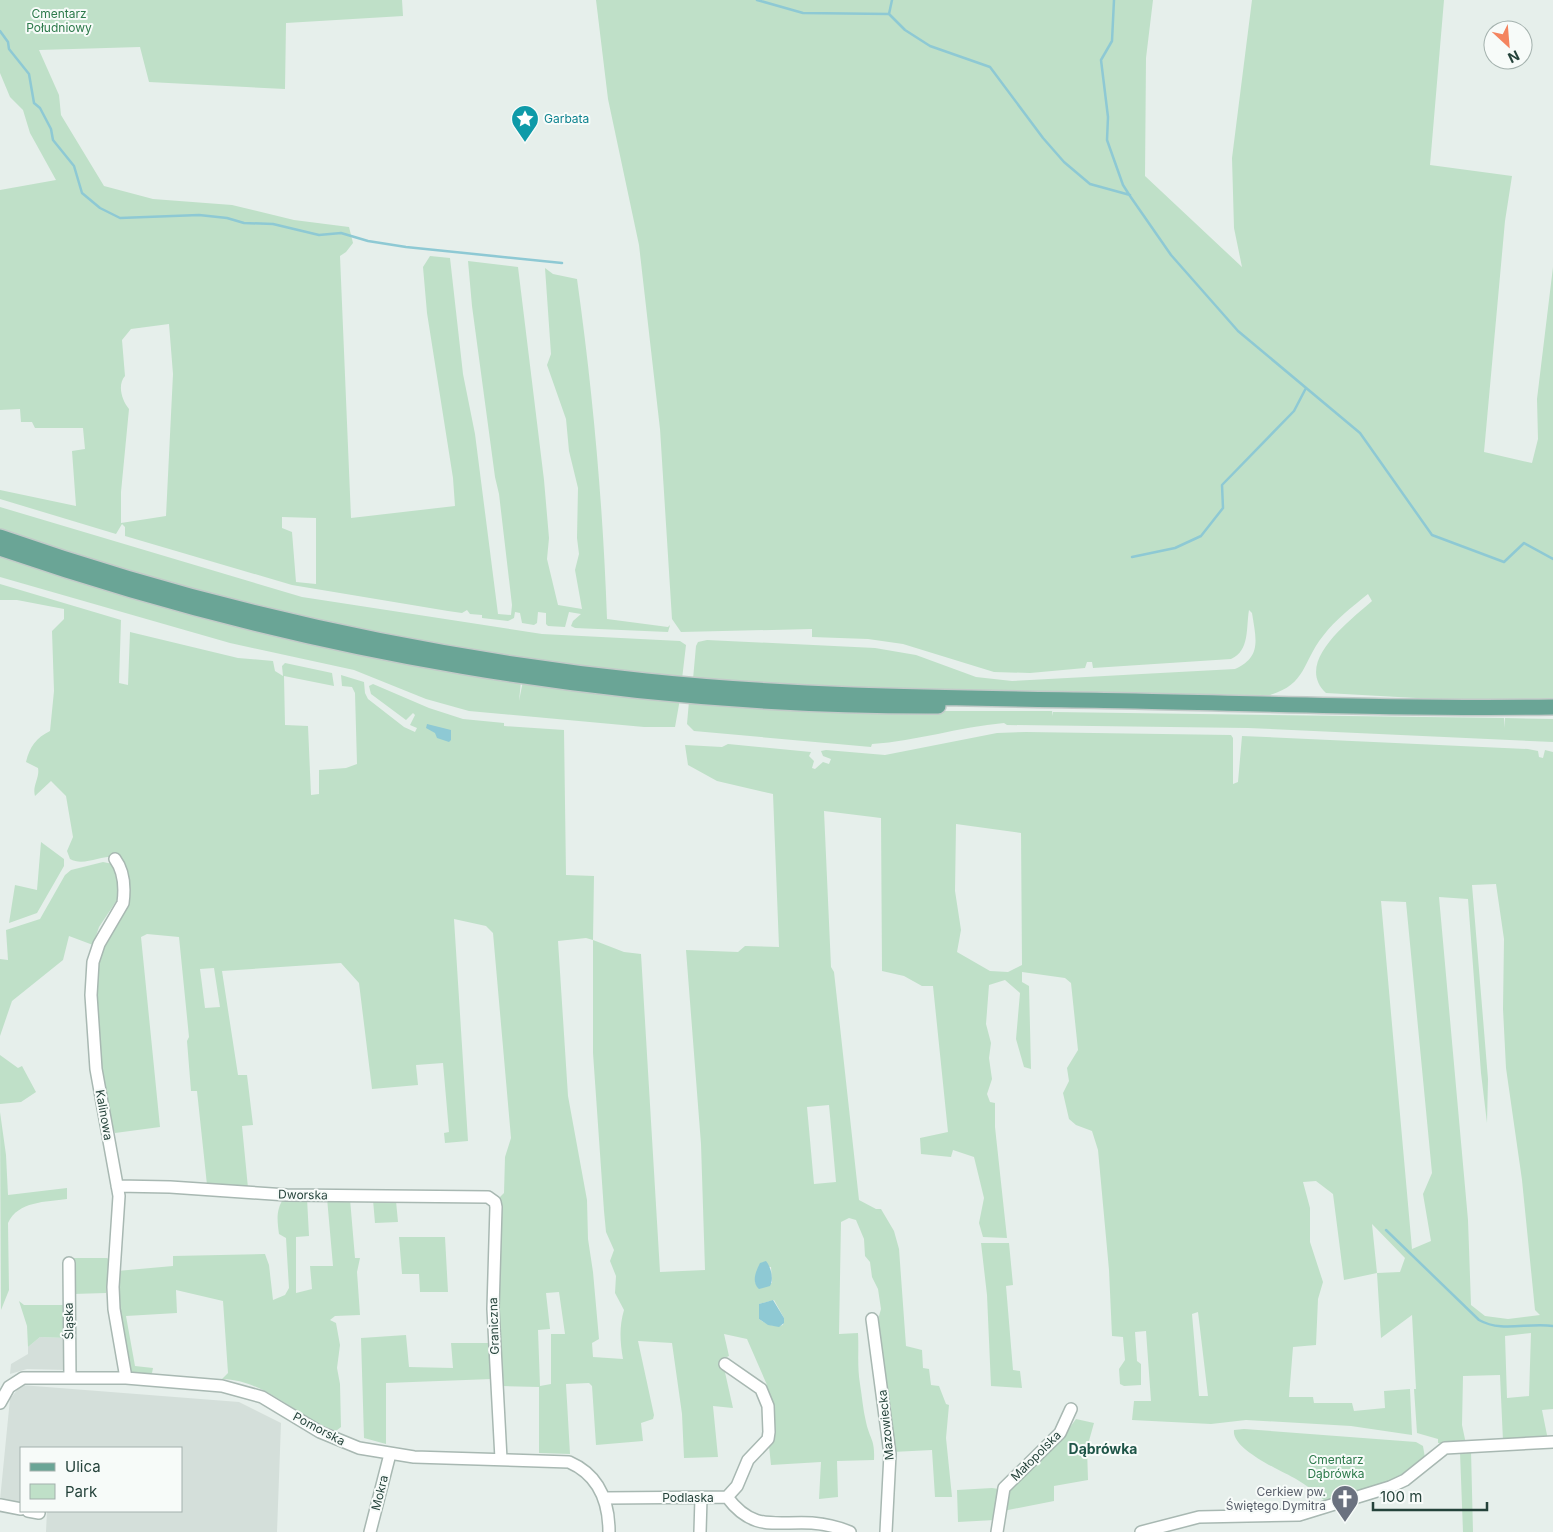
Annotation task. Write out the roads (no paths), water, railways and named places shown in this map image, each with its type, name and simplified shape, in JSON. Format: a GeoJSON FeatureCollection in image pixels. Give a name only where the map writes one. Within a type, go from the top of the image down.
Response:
{"type":"FeatureCollection","features":[{"type":"Feature","properties":{"kind":"main road"},"geometry":{"type":"LineString","coordinates":[[0,537],[173,591],[322,628],[487,660],[647,681],[787,692],[974,698],[1553,707]]}},
{"type":"Feature","properties":{"kind":"main road"},"geometry":{"type":"LineString","coordinates":[[0,548],[177,604],[326,640],[476,669],[641,691],[764,701],[877,706],[1553,714]]}},
{"type":"Feature","properties":{"kind":"street","name":"Kalinowa"},"geometry":{"type":"LineString","coordinates":[[115,859],[121,871],[123,902],[99,944],[93,962],[90,995],[96,1069],[119,1196],[114,1302],[126,1378]]}},
{"type":"Feature","properties":{"kind":"street","name":"Dworska"},"geometry":{"type":"LineString","coordinates":[[117,1186],[170,1187],[287,1195],[488,1196]]}},
{"type":"Feature","properties":{"kind":"street","name":"Graniczna"},"geometry":{"type":"LineString","coordinates":[[488,1196],[495,1202],[496,1206],[493,1316],[501,1459]]}},
{"type":"Feature","properties":{"kind":"street","name":"Śląska"},"geometry":{"type":"LineString","coordinates":[[69,1263],[70,1378]]}},
{"type":"Feature","properties":{"kind":"street","name":"Mazowiecka"},"geometry":{"type":"LineString","coordinates":[[872,1319],[890,1454],[886,1532]]}},
{"type":"Feature","properties":{"kind":"street"},"geometry":{"type":"LineString","coordinates":[[725,1364],[761,1389],[768,1406],[769,1432],[768,1439],[748,1460],[737,1486],[727,1498]]}},
{"type":"Feature","properties":{"kind":"street","name":"Pomorska"},"geometry":{"type":"LineString","coordinates":[[0,1403],[8,1387],[23,1378],[126,1378],[204,1383],[239,1390],[262,1397],[338,1441],[390,1454],[414,1457],[569,1462],[592,1478],[605,1498],[609,1512],[609,1532]]}},
{"type":"Feature","properties":{"kind":"street","name":"Małopolska"},"geometry":{"type":"LineString","coordinates":[[997,1532],[1004,1488],[1060,1433],[1071,1409]]}},
{"type":"Feature","properties":{"kind":"street"},"geometry":{"type":"LineString","coordinates":[[1141,1532],[1198,1517],[1299,1515],[1390,1487],[1405,1480],[1445,1448],[1553,1442]]}},
{"type":"Feature","properties":{"kind":"street","name":"Mokra"},"geometry":{"type":"LineString","coordinates":[[370,1532],[390,1454]]}},
{"type":"Feature","properties":{"kind":"street","name":"Podlaska"},"geometry":{"type":"LineString","coordinates":[[605,1498],[727,1498],[741,1514],[762,1524],[811,1523],[850,1532]]}},
{"type":"Feature","properties":{"kind":"street"},"geometry":{"type":"LineString","coordinates":[[700,1532],[701,1498]]}},
{"type":"Feature","properties":{"kind":"street"},"geometry":{"type":"LineString","coordinates":[[0,1505],[20,1509]]}},
{"type":"Feature","properties":{"kind":"water"},"geometry":{"type":"Polygon","coordinates":[[[427,724],[451,730],[451,740],[449,742],[437,738],[435,733],[426,728],[427,724]]]}},
{"type":"Feature","properties":{"kind":"water"},"geometry":{"type":"Polygon","coordinates":[[[766,1261],[772,1280],[770,1286],[759,1289],[755,1283],[756,1273],[760,1263],[766,1261]]]}},
{"type":"Feature","properties":{"kind":"water"},"geometry":{"type":"Polygon","coordinates":[[[773,1300],[784,1318],[784,1323],[779,1327],[768,1325],[759,1319],[759,1304],[773,1300]]]}},
{"type":"Feature","properties":{"kind":"waterway"},"geometry":{"type":"LineString","coordinates":[[757,0],[803,13],[889,14]]}},
{"type":"Feature","properties":{"kind":"waterway"},"geometry":{"type":"LineString","coordinates":[[892,0],[889,14],[905,30],[930,46],[990,67],[1043,138],[1064,162],[1090,184],[1130,195]]}},
{"type":"Feature","properties":{"kind":"waterway"},"geometry":{"type":"LineString","coordinates":[[1114,0],[1112,41],[1101,60],[1108,117],[1107,140],[1123,185],[1171,255],[1238,331],[1360,433],[1432,535],[1504,562],[1524,543],[1553,559]]}},
{"type":"Feature","properties":{"kind":"waterway"},"geometry":{"type":"LineString","coordinates":[[0,31],[8,42],[9,49],[29,74],[34,103],[40,108],[51,129],[53,140],[74,166],[82,193],[100,208],[120,218],[199,215],[227,218],[244,223],[273,224],[319,235],[341,233],[368,241],[406,247],[562,263]]}},
{"type":"Feature","properties":{"kind":"waterway"},"geometry":{"type":"LineString","coordinates":[[1132,557],[1175,548],[1201,536],[1223,508],[1222,485],[1294,411],[1306,388]]}},
{"type":"Feature","properties":{"kind":"waterway"},"geometry":{"type":"LineString","coordinates":[[1386,1230],[1479,1320],[1488,1324],[1506,1327],[1553,1326]]}},
{"type":"Feature","properties":{"kind":"place","name":"Garbata"},"geometry":{"type":"Point","coordinates":[525,143]}},
{"type":"Feature","properties":{"kind":"place","name":"Cerkiew pw. Świętego Dymitra"},"geometry":{"type":"Point","coordinates":[1345,1523]}},
{"type":"Feature","properties":{"kind":"district","name":"Dąbrówka"},"geometry":{"type":"Point","coordinates":[1103,1449]}},
{"type":"Feature","properties":{"kind":"park label","name":"Cmentarz Południowy"},"geometry":{"type":"Point","coordinates":[59,21]}},
{"type":"Feature","properties":{"kind":"park label","name":"Cmentarz Dąbrówka"},"geometry":{"type":"Point","coordinates":[1336,1467]}}]}
